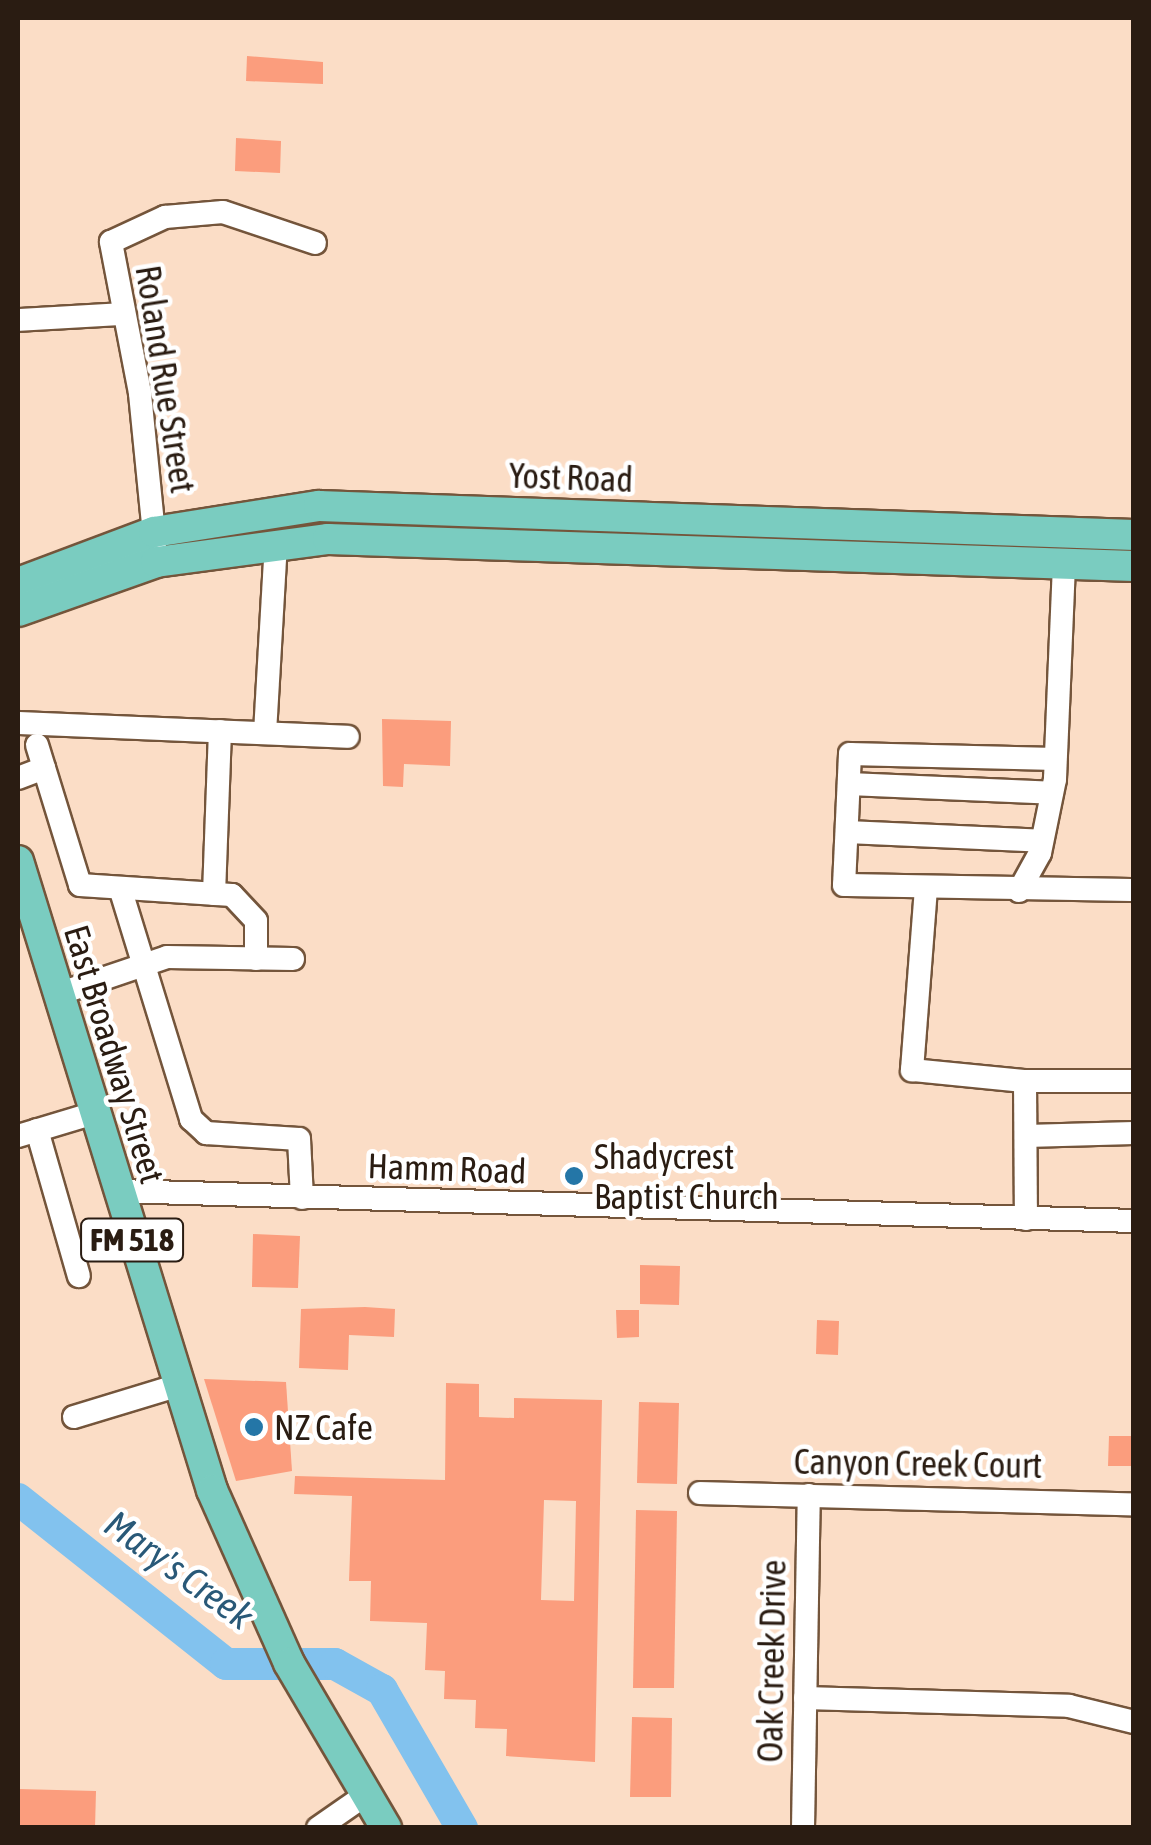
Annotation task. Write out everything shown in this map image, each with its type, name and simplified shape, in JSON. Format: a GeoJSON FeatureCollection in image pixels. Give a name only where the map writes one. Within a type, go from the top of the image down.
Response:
{"type":"FeatureCollection","features":[{"type":"Feature","properties":{"kind":"main road","name":"Yost Road"},"geometry":{"type":"LineString","coordinates":[[18,583],[276,510],[319,506],[1134,535]]}},
{"type":"Feature","properties":{"kind":"main road"},"geometry":{"type":"LineString","coordinates":[[276,510],[276,543]]}},
{"type":"Feature","properties":{"kind":"main road"},"geometry":{"type":"LineString","coordinates":[[550,545],[551,514]]}},
{"type":"Feature","properties":{"kind":"main road"},"geometry":{"type":"LineString","coordinates":[[884,557],[886,526]]}},
{"type":"Feature","properties":{"kind":"main road","name":"Yost Road"},"geometry":{"type":"LineString","coordinates":[[18,610],[155,547],[276,543],[550,545],[1134,566]]}},
{"type":"Feature","properties":{"kind":"main road","name":"East Broadway Street"},"geometry":{"type":"LineString","coordinates":[[18,861],[176,1386],[264,1614],[316,1715],[364,1796]]}},
{"type":"Feature","properties":{"kind":"main road","name":"FM 518"},"geometry":{"type":"LineString","coordinates":[[364,1796],[386,1828]]}},
{"type":"Feature","properties":{"kind":"street","name":"Roland Rue Street"},"geometry":{"type":"LineString","coordinates":[[155,547],[140,393],[110,242],[164,217],[238,215],[315,242]]}},
{"type":"Feature","properties":{"kind":"street"},"geometry":{"type":"LineString","coordinates":[[18,320],[122,314]]}},
{"type":"Feature","properties":{"kind":"street"},"geometry":{"type":"LineString","coordinates":[[265,733],[276,543]]}},
{"type":"Feature","properties":{"kind":"street"},"geometry":{"type":"LineString","coordinates":[[1019,892],[1041,847],[1052,793],[1064,564]]}},
{"type":"Feature","properties":{"kind":"street"},"geometry":{"type":"LineString","coordinates":[[18,723],[348,737]]}},
{"type":"Feature","properties":{"kind":"street"},"geometry":{"type":"LineString","coordinates":[[214,894],[220,732]]}},
{"type":"Feature","properties":{"kind":"street"},"geometry":{"type":"LineString","coordinates":[[1056,759],[850,754],[844,885],[1019,892],[1134,890]]}},
{"type":"Feature","properties":{"kind":"street"},"geometry":{"type":"LineString","coordinates":[[18,778],[41,756],[80,886],[232,895],[256,921],[256,959]]}},
{"type":"Feature","properties":{"kind":"street"},"geometry":{"type":"LineString","coordinates":[[849,784],[1052,793]]}},
{"type":"Feature","properties":{"kind":"street"},"geometry":{"type":"LineString","coordinates":[[847,832],[1041,847]]}},
{"type":"Feature","properties":{"kind":"street"},"geometry":{"type":"LineString","coordinates":[[926,888],[912,1070],[1025,1081],[1134,1081]]}},
{"type":"Feature","properties":{"kind":"street"},"geometry":{"type":"LineString","coordinates":[[121,891],[191,1119],[206,1133],[299,1139],[302,1198]]}},
{"type":"Feature","properties":{"kind":"street"},"geometry":{"type":"LineString","coordinates":[[58,994],[168,957],[292,960]]}},
{"type":"Feature","properties":{"kind":"street"},"geometry":{"type":"LineString","coordinates":[[1025,1081],[1026,1219]]}},
{"type":"Feature","properties":{"kind":"street"},"geometry":{"type":"LineString","coordinates":[[79,1276],[27,1133],[94,1114]]}},
{"type":"Feature","properties":{"kind":"street"},"geometry":{"type":"LineString","coordinates":[[1026,1136],[1134,1133]]}},
{"type":"Feature","properties":{"kind":"street","name":"Hamm Road"},"geometry":{"type":"LineString","coordinates":[[118,1190],[1134,1221]]}},
{"type":"Feature","properties":{"kind":"street"},"geometry":{"type":"LineString","coordinates":[[74,1417],[176,1386]]}},
{"type":"Feature","properties":{"kind":"street","name":"Canyon Creek Court"},"geometry":{"type":"LineString","coordinates":[[700,1492],[1134,1504]]}},
{"type":"Feature","properties":{"kind":"street","name":"Oak Creek Drive"},"geometry":{"type":"LineString","coordinates":[[802,1828],[808,1496]]}},
{"type":"Feature","properties":{"kind":"street"},"geometry":{"type":"LineString","coordinates":[[806,1698],[1068,1706],[1134,1722]]}},
{"type":"Feature","properties":{"kind":"street"},"geometry":{"type":"LineString","coordinates":[[318,1828],[364,1796]]}},
{"type":"Feature","properties":{"kind":"building"},"geometry":{"type":"Polygon","coordinates":[[[247,56],[323,62],[323,84],[246,81],[247,56]]]}},
{"type":"Feature","properties":{"kind":"building"},"geometry":{"type":"Polygon","coordinates":[[[236,138],[281,141],[280,173],[235,171],[236,138]]]}},
{"type":"Feature","properties":{"kind":"building"},"geometry":{"type":"Polygon","coordinates":[[[382,719],[451,721],[450,766],[404,764],[403,787],[383,786],[382,719]]]}},
{"type":"Feature","properties":{"kind":"building"},"geometry":{"type":"Polygon","coordinates":[[[253,1234],[300,1236],[298,1288],[252,1287],[253,1234]]]}},
{"type":"Feature","properties":{"kind":"building"},"geometry":{"type":"Polygon","coordinates":[[[640,1265],[680,1266],[679,1305],[640,1304],[640,1265]]]}},
{"type":"Feature","properties":{"kind":"building"},"geometry":{"type":"Polygon","coordinates":[[[301,1309],[395,1309],[394,1337],[349,1335],[348,1370],[299,1368],[301,1309]]]}},
{"type":"Feature","properties":{"kind":"building"},"geometry":{"type":"Polygon","coordinates":[[[616,1310],[639,1310],[639,1337],[617,1338],[616,1310]]]}},
{"type":"Feature","properties":{"kind":"building"},"geometry":{"type":"Polygon","coordinates":[[[817,1320],[839,1321],[838,1355],[816,1354],[817,1320]]]}},
{"type":"Feature","properties":{"kind":"building","name":"NZ Cafe"},"geometry":{"type":"Polygon","coordinates":[[[204,1379],[286,1382],[292,1471],[236,1481],[204,1379]]]}},
{"type":"Feature","properties":{"kind":"building"},"geometry":{"type":"Polygon","coordinates":[[[446,1383],[479,1384],[479,1417],[514,1418],[514,1398],[602,1400],[595,1762],[506,1756],[507,1729],[475,1728],[476,1700],[444,1699],[445,1671],[425,1670],[427,1623],[370,1621],[371,1581],[349,1581],[352,1496],[294,1494],[295,1476],[445,1480],[446,1383]],[[544,1500],[541,1600],[574,1601],[576,1501],[544,1500]]]}},
{"type":"Feature","properties":{"kind":"building"},"geometry":{"type":"Polygon","coordinates":[[[639,1402],[679,1403],[677,1484],[637,1483],[639,1402]]]}},
{"type":"Feature","properties":{"kind":"building"},"geometry":{"type":"Polygon","coordinates":[[[1109,1436],[1134,1436],[1134,1466],[1108,1466],[1109,1436]]]}},
{"type":"Feature","properties":{"kind":"building"},"geometry":{"type":"Polygon","coordinates":[[[636,1510],[677,1511],[674,1688],[633,1688],[636,1510]]]}},
{"type":"Feature","properties":{"kind":"building"},"geometry":{"type":"Polygon","coordinates":[[[632,1717],[672,1718],[671,1797],[630,1797],[632,1717]]]}},
{"type":"Feature","properties":{"kind":"building"},"geometry":{"type":"Polygon","coordinates":[[[18,1789],[96,1791],[95,1828],[18,1828],[18,1789]]]}},
{"type":"Feature","properties":{"kind":"waterway","name":"Mary's Creek"},"geometry":{"type":"LineString","coordinates":[[18,1499],[226,1664],[335,1664],[382,1690],[462,1828]]}},
{"type":"Feature","properties":{"kind":"place","name":"Shadycrest Baptist Church"},"geometry":{"type":"Point","coordinates":[574,1176]}},
{"type":"Feature","properties":{"kind":"place","name":"NZ Cafe"},"geometry":{"type":"Point","coordinates":[254,1427]}}]}
